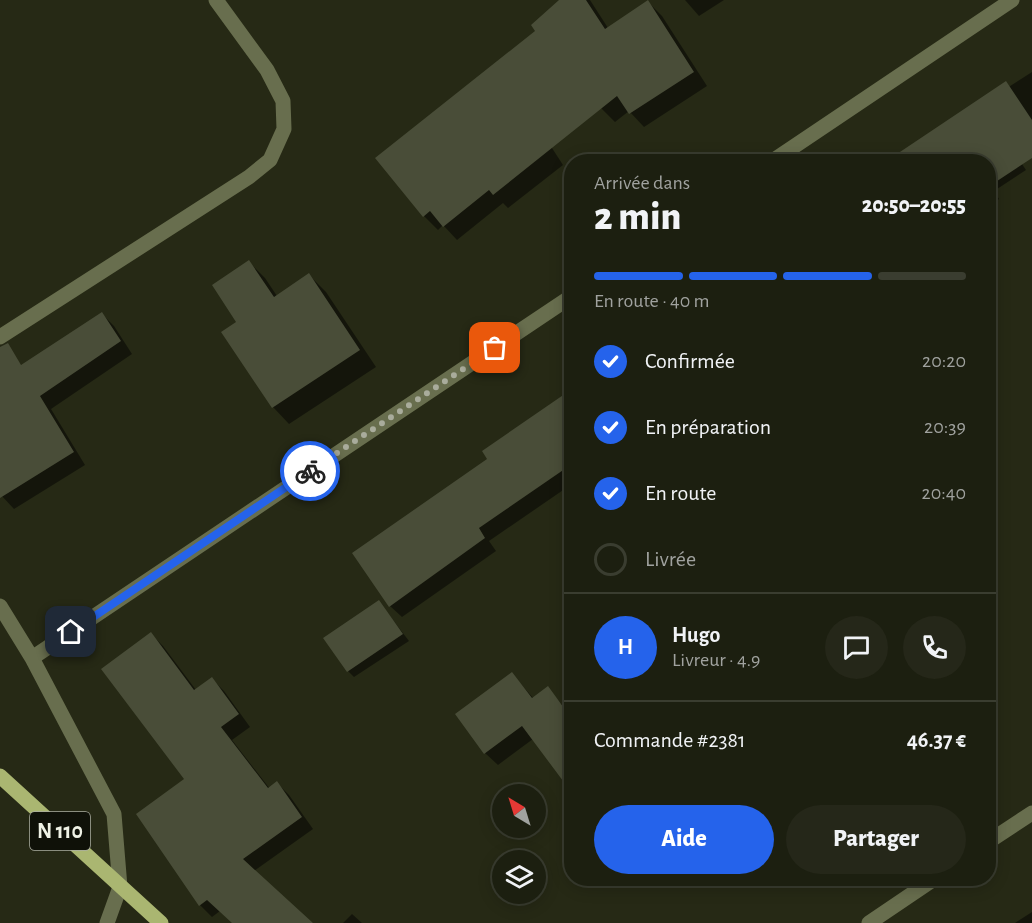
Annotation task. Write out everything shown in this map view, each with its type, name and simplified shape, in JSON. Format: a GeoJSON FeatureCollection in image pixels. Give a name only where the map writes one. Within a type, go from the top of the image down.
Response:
{"type":"FeatureCollection","features":[{"type":"Feature","properties":{"kind":"main road","name":"N 110"},"geometry":{"type":"LineString","coordinates":[[0,776],[161,923]]}},
{"type":"Feature","properties":{"kind":"street"},"geometry":{"type":"LineString","coordinates":[[0,337],[249,177],[270,159],[284,129],[283,101],[267,70],[216,0]]}},
{"type":"Feature","properties":{"kind":"street"},"geometry":{"type":"LineString","coordinates":[[783,154],[1012,0]]}},
{"type":"Feature","properties":{"kind":"street"},"geometry":{"type":"LineString","coordinates":[[32,658],[564,301]]}},
{"type":"Feature","properties":{"kind":"street"},"geometry":{"type":"LineString","coordinates":[[0,606],[32,658],[114,814],[120,887],[107,923]]}},
{"type":"Feature","properties":{"kind":"street"},"geometry":{"type":"LineString","coordinates":[[996,837],[1032,813]]}},
{"type":"Feature","properties":{"kind":"street"},"geometry":{"type":"LineString","coordinates":[[868,923],[924,886]]}},
{"type":"Feature","properties":{"kind":"building"},"geometry":{"type":"Polygon","coordinates":[[[559,0],[586,0],[605,29],[648,0],[694,72],[629,114],[617,96],[493,195],[489,190],[443,227],[430,211],[423,217],[375,158],[535,31],[531,25],[559,0]]]}},
{"type":"Feature","properties":{"kind":"building"},"geometry":{"type":"Polygon","coordinates":[[[1006,81],[1032,120],[1032,158],[996,182],[996,154],[897,154],[1006,81]]]}},
{"type":"Feature","properties":{"kind":"building"},"geometry":{"type":"Polygon","coordinates":[[[249,260],[274,297],[309,273],[360,350],[272,408],[221,332],[236,322],[212,285],[249,260]]]}},
{"type":"Feature","properties":{"kind":"building"},"geometry":{"type":"Polygon","coordinates":[[[102,312],[121,341],[40,396],[74,452],[0,498],[0,347],[8,343],[21,365],[102,312]]]}},
{"type":"Feature","properties":{"kind":"building"},"geometry":{"type":"Polygon","coordinates":[[[564,395],[564,470],[479,528],[485,538],[389,607],[352,553],[487,459],[482,451],[564,395]]]}},
{"type":"Feature","properties":{"kind":"building"},"geometry":{"type":"Polygon","coordinates":[[[379,600],[403,634],[347,672],[323,638],[379,600]]]}},
{"type":"Feature","properties":{"kind":"building"},"geometry":{"type":"Polygon","coordinates":[[[151,632],[194,690],[212,677],[239,714],[221,727],[268,788],[277,781],[302,817],[243,859],[313,923],[232,923],[207,900],[199,906],[136,814],[184,779],[101,669],[151,632]]]}},
{"type":"Feature","properties":{"kind":"building"},"geometry":{"type":"Polygon","coordinates":[[[512,672],[532,698],[548,686],[564,708],[564,782],[522,726],[484,754],[455,714],[512,672]]]}},
{"type":"Feature","properties":{"kind":"way so far"},"geometry":{"type":"LineString","coordinates":[[310,471],[495,348]]}},
{"type":"Feature","properties":{"kind":"route"},"geometry":{"type":"LineString","coordinates":[[71,632],[310,471]]}}]}
